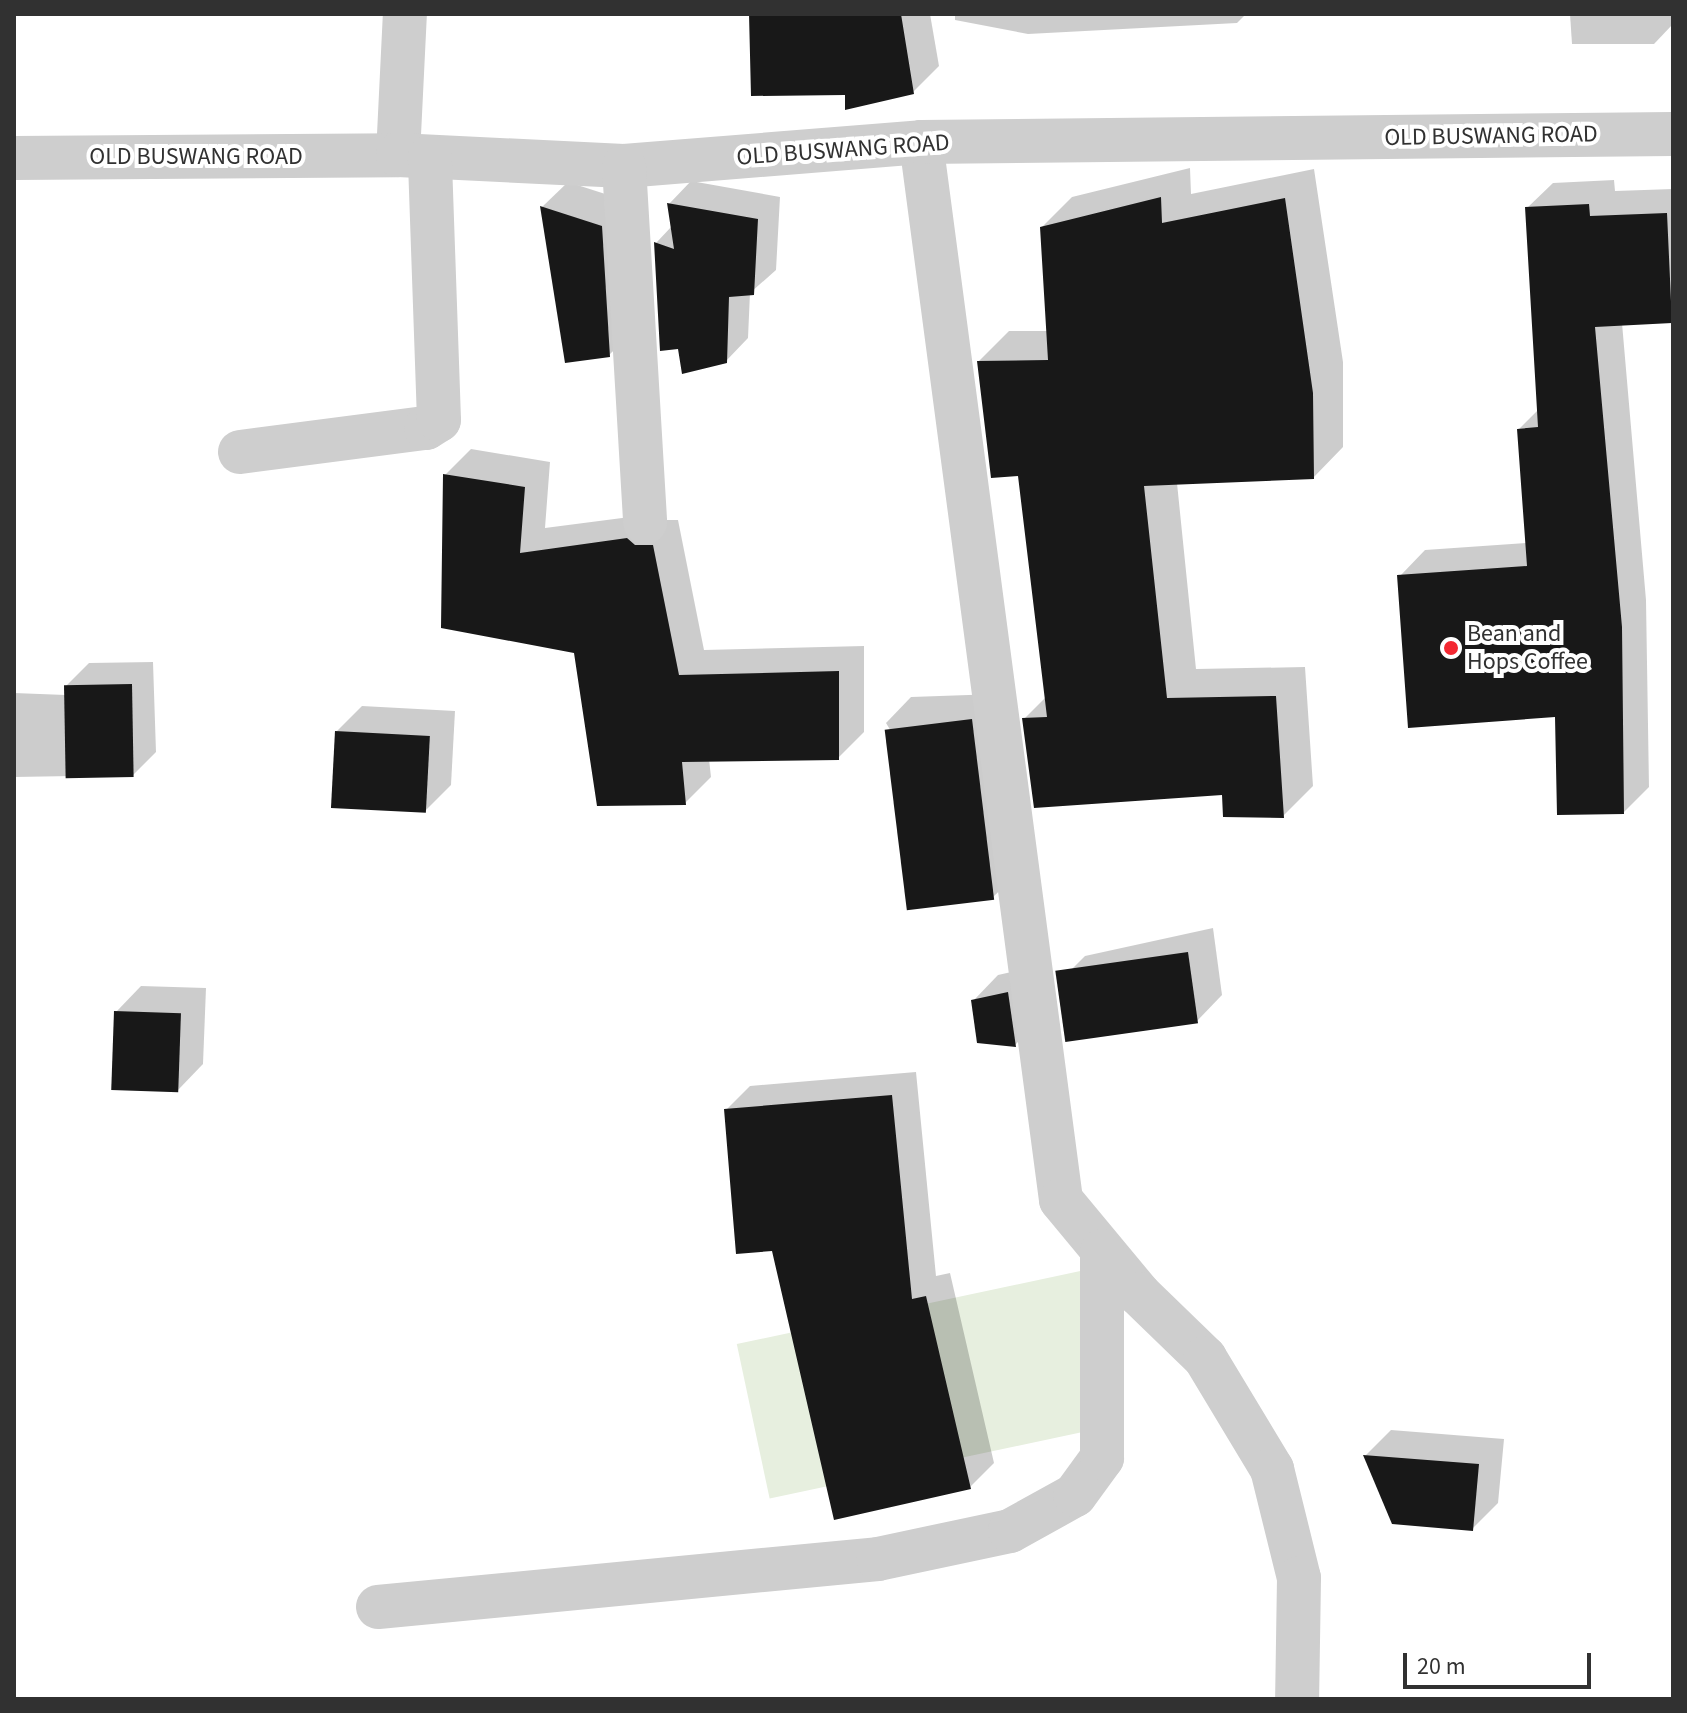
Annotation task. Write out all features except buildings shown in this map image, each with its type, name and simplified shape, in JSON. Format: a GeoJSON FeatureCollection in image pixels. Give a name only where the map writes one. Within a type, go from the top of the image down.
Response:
{"type":"FeatureCollection","features":[{"type":"Feature","properties":{"kind":"street"},"geometry":{"type":"LineString","coordinates":[[240,452],[426,428],[439,420],[414,156],[405,14]]}},
{"type":"Feature","properties":{"kind":"street","name":"OLD BUSWANG ROAD"},"geometry":{"type":"LineString","coordinates":[[14,158],[414,156],[624,166],[921,142],[1673,134]]}},
{"type":"Feature","properties":{"kind":"street"},"geometry":{"type":"LineString","coordinates":[[921,142],[1061,1200],[1102,1251],[1205,1358],[1272,1469],[1299,1578],[1297,1699]]}},
{"type":"Feature","properties":{"kind":"street"},"geometry":{"type":"LineString","coordinates":[[624,166],[645,522]]}},
{"type":"Feature","properties":{"kind":"street"},"geometry":{"type":"LineString","coordinates":[[378,1607],[878,1559],[1010,1531],[1075,1495],[1102,1458],[1102,1251]]}},
{"type":"Feature","properties":{"kind":"green space"},"geometry":{"type":"Polygon","coordinates":[[[1085,1270],[1118,1425],[770,1499],[737,1344],[1085,1270]]]}},
{"type":"Feature","properties":{"kind":"place","name":"Bean and Hops Coffee"},"geometry":{"type":"Point","coordinates":[1451,648]}}]}
